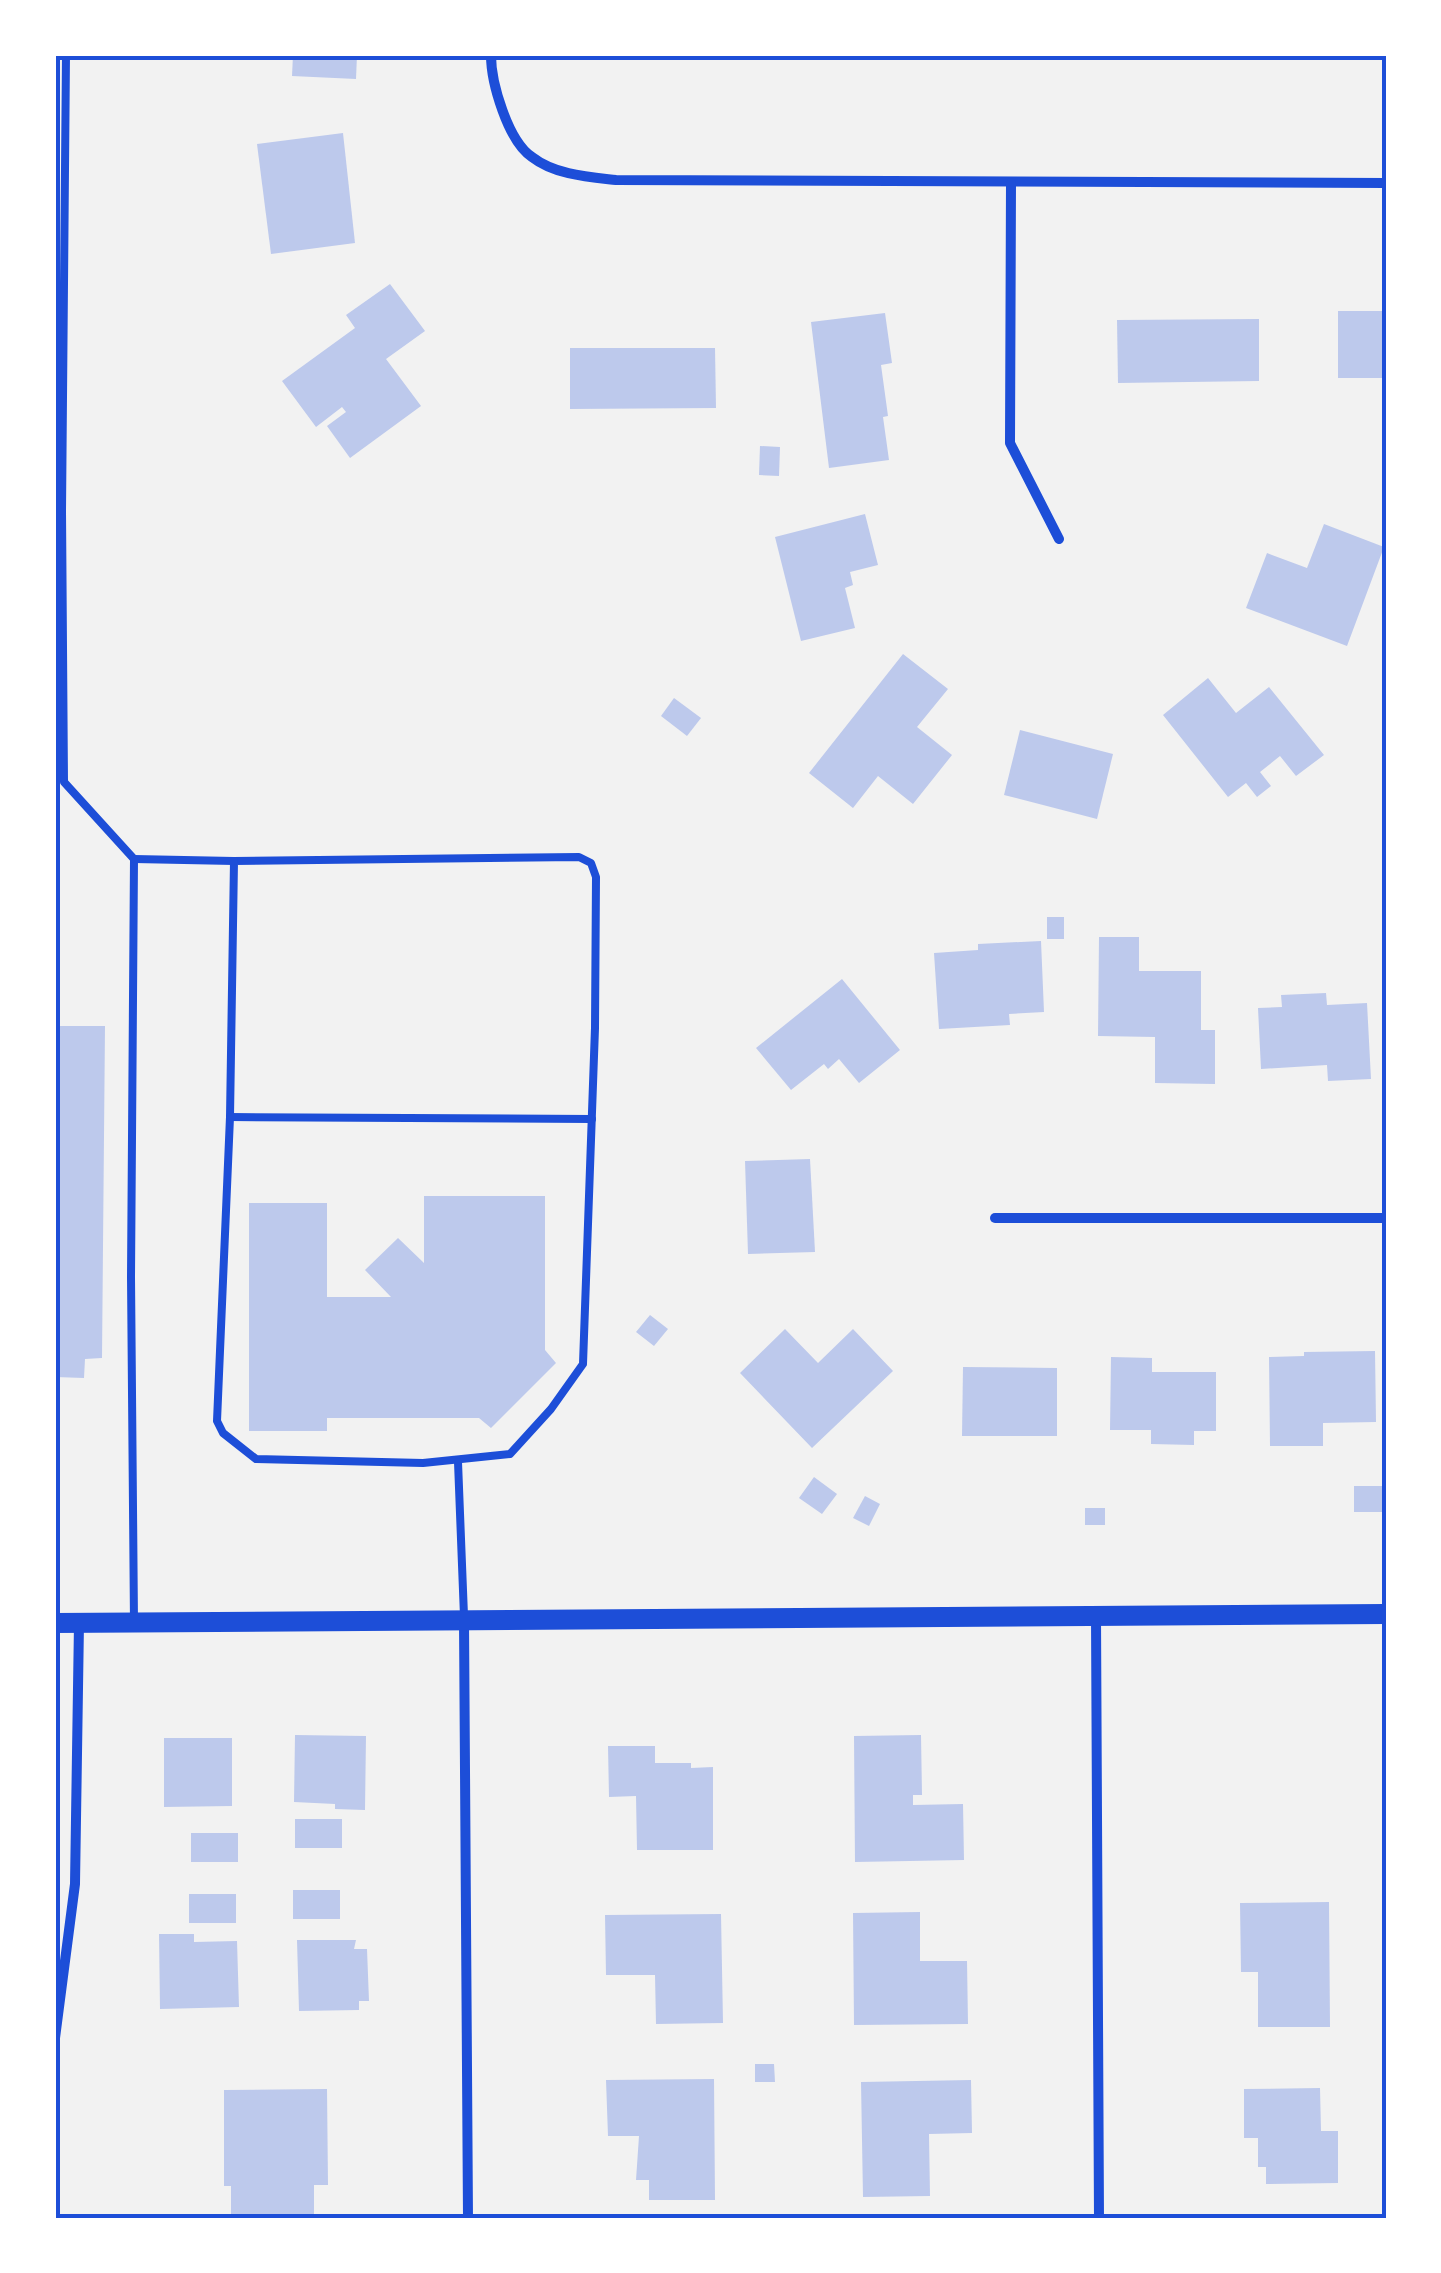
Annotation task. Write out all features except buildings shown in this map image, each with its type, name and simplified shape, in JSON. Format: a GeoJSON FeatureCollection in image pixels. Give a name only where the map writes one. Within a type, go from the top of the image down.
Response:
{"type":"FeatureCollection","features":[{"type":"Feature","properties":{"kind":"main road"},"geometry":{"type":"LineString","coordinates":[[55,1623],[1386,1614]]}},
{"type":"Feature","properties":{"kind":"street"},"geometry":{"type":"LineString","coordinates":[[491,55],[491,72],[504,117],[530,156],[571,174],[616,180],[1386,183]]}},
{"type":"Feature","properties":{"kind":"street"},"geometry":{"type":"LineString","coordinates":[[1011,182],[1010,443],[1059,539]]}},
{"type":"Feature","properties":{"kind":"street"},"geometry":{"type":"LineString","coordinates":[[995,1218],[1386,1218]]}},
{"type":"Feature","properties":{"kind":"street"},"geometry":{"type":"LineString","coordinates":[[1096,1616],[1099,2218]]}},
{"type":"Feature","properties":{"kind":"street"},"geometry":{"type":"LineString","coordinates":[[464,1621],[468,2218]]}},
{"type":"Feature","properties":{"kind":"street"},"geometry":{"type":"LineString","coordinates":[[55,2038],[75,1884],[79,1623]]}},
{"type":"Feature","properties":{"kind":"lane"},"geometry":{"type":"LineString","coordinates":[[66,55],[59,511],[64,782],[134,859],[134,1622]]}},
{"type":"Feature","properties":{"kind":"lane"},"geometry":{"type":"LineString","coordinates":[[134,859],[579,858],[592,863],[596,877],[592,1119],[582,1364],[552,1409],[510,1454],[458,1462],[256,1459],[223,1434],[218,1421],[230,1117],[234,861]]}},
{"type":"Feature","properties":{"kind":"lane"},"geometry":{"type":"LineString","coordinates":[[230,1117],[592,1119]]}},
{"type":"Feature","properties":{"kind":"lane"},"geometry":{"type":"LineString","coordinates":[[458,1462],[464,1621]]}}]}
